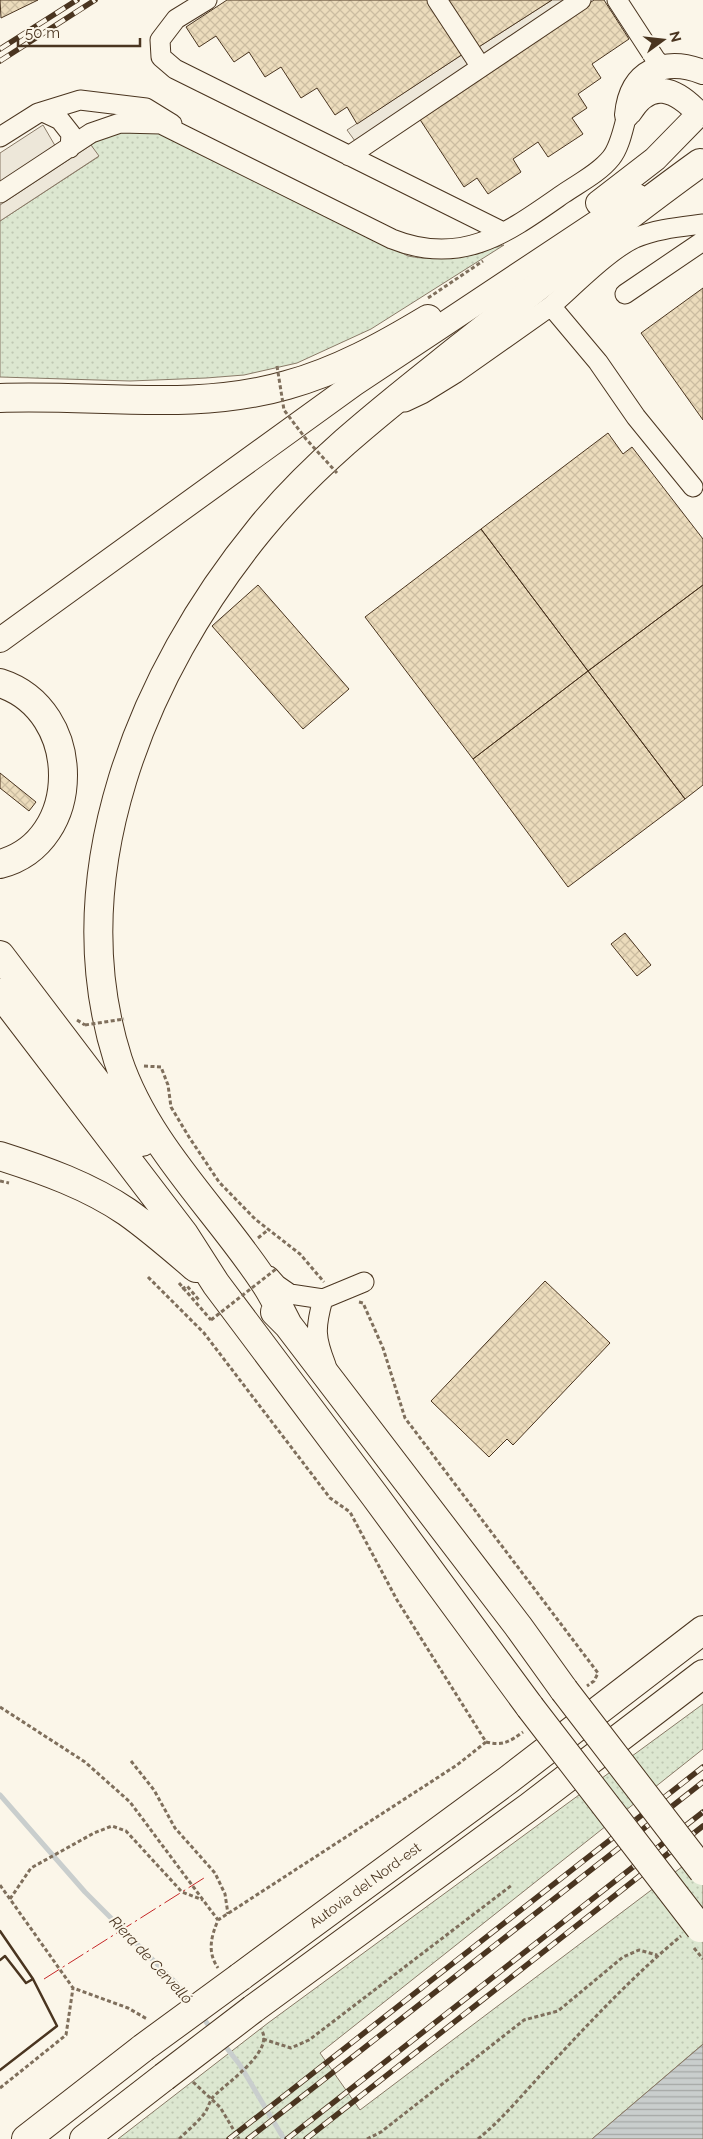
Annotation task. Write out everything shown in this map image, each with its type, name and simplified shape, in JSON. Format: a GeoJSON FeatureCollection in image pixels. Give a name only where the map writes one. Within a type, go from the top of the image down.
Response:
{"type":"FeatureCollection","features":[{"type":"Feature","properties":{"kind":"highway"},"geometry":{"type":"LineString","coordinates":[[288,1325],[265,1282],[160,1141],[125,1080],[109,1026],[99,969],[97,940],[102,867],[108,834],[121,784],[147,712],[177,649],[218,583],[261,527],[293,492],[379,413],[634,210],[701,163]]}},
{"type":"Feature","properties":{"kind":"highway"},"geometry":{"type":"LineString","coordinates":[[1,398],[162,400],[224,397],[256,392],[308,379],[343,366],[372,352],[424,311]]}},
{"type":"Feature","properties":{"kind":"highway"},"geometry":{"type":"LineString","coordinates":[[0,683],[24,694],[37,705],[56,734],[64,766],[62,792],[55,814],[42,836],[21,855],[0,864]]}},
{"type":"Feature","properties":{"kind":"highway"},"geometry":{"type":"LineString","coordinates":[[0,955],[255,1290],[288,1325],[703,1871]]}},
{"type":"Feature","properties":{"kind":"highway"},"geometry":{"type":"LineString","coordinates":[[0,993],[184,1234],[216,1284],[530,1707],[691,1934]]}},
{"type":"Feature","properties":{"kind":"highway"},"geometry":{"type":"LineString","coordinates":[[0,1156],[49,1172],[111,1203],[147,1228],[216,1284]]}},
{"type":"Feature","properties":{"kind":"highway","name":"Autovia del Nord-est"},"geometry":{"type":"LineString","coordinates":[[26,2139],[143,2048],[508,1780],[703,1630]]}},
{"type":"Feature","properties":{"kind":"highway"},"geometry":{"type":"LineString","coordinates":[[84,2139],[164,2077],[258,2021],[529,1807],[703,1674]]}},
{"type":"Feature","properties":{"kind":"main road"},"geometry":{"type":"LineString","coordinates":[[627,116],[628,101],[636,84],[650,72],[664,67],[679,65],[703,72]]}},
{"type":"Feature","properties":{"kind":"main road"},"geometry":{"type":"LineString","coordinates":[[664,67],[696,110]]}},
{"type":"Feature","properties":{"kind":"main road"},"geometry":{"type":"LineString","coordinates":[[627,116],[640,98],[653,91],[668,91],[696,110]]}},
{"type":"Feature","properties":{"kind":"main road"},"geometry":{"type":"LineString","coordinates":[[354,384],[424,311],[635,176],[664,151],[696,110]]}},
{"type":"Feature","properties":{"kind":"main road"},"geometry":{"type":"LineString","coordinates":[[2,639],[354,384],[624,204],[667,177],[701,163]]}},
{"type":"Feature","properties":{"kind":"street"},"geometry":{"type":"LineString","coordinates":[[206,0],[176,19],[160,40],[161,56],[175,69],[503,232]]}},
{"type":"Feature","properties":{"kind":"street"},"geometry":{"type":"LineString","coordinates":[[437,0],[481,67]]}},
{"type":"Feature","properties":{"kind":"street"},"geometry":{"type":"LineString","coordinates":[[348,156],[580,0]]}},
{"type":"Feature","properties":{"kind":"street"},"geometry":{"type":"LineString","coordinates":[[617,0],[656,60],[664,67]]}},
{"type":"Feature","properties":{"kind":"street"},"geometry":{"type":"LineString","coordinates":[[0,137],[38,113],[80,100],[146,108],[163,117],[189,137]]}},
{"type":"Feature","properties":{"kind":"street"},"geometry":{"type":"LineString","coordinates":[[43,112],[60,120],[70,134],[70,148]]}},
{"type":"Feature","properties":{"kind":"street"},"geometry":{"type":"LineString","coordinates":[[0,193],[91,133],[120,123],[161,124],[407,245],[428,249],[451,249],[484,242],[523,222],[606,164],[616,151],[627,116]]}},
{"type":"Feature","properties":{"kind":"street"},"geometry":{"type":"LineString","coordinates":[[379,413],[422,394],[442,382],[551,306],[620,247],[634,238],[664,230],[703,224]]}},
{"type":"Feature","properties":{"kind":"street"},"geometry":{"type":"LineString","coordinates":[[624,294],[703,241]]}},
{"type":"Feature","properties":{"kind":"street"},"geometry":{"type":"LineString","coordinates":[[551,306],[598,362],[636,417],[693,487]]}},
{"type":"Feature","properties":{"kind":"street"},"geometry":{"type":"LineString","coordinates":[[198,1192],[231,1226],[283,1291],[290,1294],[329,1296],[364,1282]]}},
{"type":"Feature","properties":{"kind":"street"},"geometry":{"type":"LineString","coordinates":[[329,1296],[317,1323],[318,1340],[334,1385]]}},
{"type":"Feature","properties":{"kind":"path"},"geometry":{"type":"LineString","coordinates":[[424,311],[485,259]]}},
{"type":"Feature","properties":{"kind":"path"},"geometry":{"type":"LineString","coordinates":[[271,370],[278,367],[284,410],[306,439],[337,473]]}},
{"type":"Feature","properties":{"kind":"path"},"geometry":{"type":"LineString","coordinates":[[328,472],[335,466]]}},
{"type":"Feature","properties":{"kind":"path"},"geometry":{"type":"LineString","coordinates":[[120,1015],[122,1024]]}},
{"type":"Feature","properties":{"kind":"path"},"geometry":{"type":"LineString","coordinates":[[85,1025],[124,1019]]}},
{"type":"Feature","properties":{"kind":"path"},"geometry":{"type":"LineString","coordinates":[[140,1066],[161,1067],[168,1084],[171,1106],[188,1137],[219,1182],[254,1220],[300,1254],[329,1296],[363,1303],[383,1348],[405,1418],[598,1673]]}},
{"type":"Feature","properties":{"kind":"path"},"geometry":{"type":"LineString","coordinates":[[0,1182],[15,1184]]}},
{"type":"Feature","properties":{"kind":"path"},"geometry":{"type":"LineString","coordinates":[[254,1241],[268,1230]]}},
{"type":"Feature","properties":{"kind":"path"},"geometry":{"type":"LineString","coordinates":[[178,1282],[211,1320],[276,1269]]}},
{"type":"Feature","properties":{"kind":"path"},"geometry":{"type":"LineString","coordinates":[[148,1277],[204,1333],[330,1498],[350,1512],[397,1600],[486,1742],[457,1765],[218,1920],[211,1939],[212,1960]]}},
{"type":"Feature","properties":{"kind":"path"},"geometry":{"type":"LineString","coordinates":[[0,1707],[85,1762],[130,1802],[218,1920]]}},
{"type":"Feature","properties":{"kind":"path"},"geometry":{"type":"LineString","coordinates":[[131,1761],[154,1790],[175,1828],[215,1873],[225,1894],[228,1914]]}},
{"type":"Feature","properties":{"kind":"path"},"geometry":{"type":"LineString","coordinates":[[10,1899],[31,1868],[94,1833],[112,1826],[126,1831],[182,1892],[204,1900]]}},
{"type":"Feature","properties":{"kind":"path"},"geometry":{"type":"LineString","coordinates":[[0,1885],[73,1988],[128,2008],[147,2019]]}},
{"type":"Feature","properties":{"kind":"path"},"geometry":{"type":"LineString","coordinates":[[263,2039],[292,2048],[309,2040],[512,1885]]}},
{"type":"Feature","properties":{"kind":"path"},"geometry":{"type":"LineString","coordinates":[[478,2139],[506,2114],[549,2066],[657,1956],[691,1934]]}},
{"type":"Feature","properties":{"kind":"path"},"geometry":{"type":"LineString","coordinates":[[368,2139],[381,2132],[524,2020],[558,2011],[623,1957],[639,1950],[657,1956]]}},
{"type":"Feature","properties":{"kind":"path"},"geometry":{"type":"LineString","coordinates":[[0,2088],[66,2035],[73,1988]]}},
{"type":"Feature","properties":{"kind":"path"},"geometry":{"type":"LineString","coordinates":[[179,2139],[204,2114],[212,2099],[252,2062],[263,2045],[258,2021]]}},
{"type":"Feature","properties":{"kind":"path"},"geometry":{"type":"LineString","coordinates":[[193,2082],[220,2106],[231,2122],[239,2139]]}},
{"type":"Feature","properties":{"kind":"green space"},"geometry":{"type":"Polygon","coordinates":[[[146,126],[408,256],[445,258],[504,245],[371,329],[297,363],[244,375],[206,378],[130,381],[0,377],[0,221],[98,157],[91,145],[118,128],[146,126]]]}},
{"type":"Feature","properties":{"kind":"green space"},"geometry":{"type":"Polygon","coordinates":[[[703,1704],[703,1749],[320,2053],[360,2110],[703,1851],[703,2044],[592,2139],[118,2139],[268,2023],[703,1704]]]}},
{"type":"Feature","properties":{"kind":"shaded area"},"geometry":{"type":"Polygon","coordinates":[[[552,0],[575,0],[355,141],[347,130],[463,54],[474,50],[552,0]]]}},
{"type":"Feature","properties":{"kind":"shaded area"},"geometry":{"type":"Polygon","coordinates":[[[43,125],[57,149],[0,185],[0,153],[43,125]]]}},
{"type":"Feature","properties":{"kind":"shaded area"},"geometry":{"type":"Polygon","coordinates":[[[91,145],[99,156],[0,221],[0,205],[91,145]]]}},
{"type":"Feature","properties":{"kind":"shaded area"},"geometry":{"type":"Polygon","coordinates":[[[703,2044],[703,2139],[592,2139],[701,2046],[703,2044]]]}},
{"type":"Feature","properties":{"kind":"building"},"geometry":{"type":"Polygon","coordinates":[[[0,0],[38,0],[1,18],[0,0]]]}},
{"type":"Feature","properties":{"kind":"building"},"geometry":{"type":"Polygon","coordinates":[[[227,0],[428,0],[463,54],[357,124],[347,107],[335,115],[317,88],[301,98],[281,67],[265,77],[249,52],[234,62],[216,36],[199,47],[186,27],[227,0]]]}},
{"type":"Feature","properties":{"kind":"building"},"geometry":{"type":"Polygon","coordinates":[[[442,0],[552,0],[474,50],[442,0]]]}},
{"type":"Feature","properties":{"kind":"building"},"geometry":{"type":"Polygon","coordinates":[[[594,0],[604,0],[629,39],[592,64],[601,78],[578,94],[587,108],[572,118],[583,134],[548,157],[538,142],[513,159],[521,172],[488,194],[477,178],[464,187],[417,115],[594,0]]]}},
{"type":"Feature","properties":{"kind":"building"},"geometry":{"type":"Polygon","coordinates":[[[703,288],[703,420],[641,333],[703,288]]]}},
{"type":"Feature","properties":{"kind":"building"},"geometry":{"type":"Polygon","coordinates":[[[608,433],[623,454],[632,447],[703,539],[703,585],[588,671],[481,529],[608,433]]]}},
{"type":"Feature","properties":{"kind":"building"},"geometry":{"type":"Polygon","coordinates":[[[481,529],[588,671],[473,759],[365,617],[481,529]]]}},
{"type":"Feature","properties":{"kind":"building"},"geometry":{"type":"Polygon","coordinates":[[[258,585],[349,689],[303,729],[212,626],[258,585]]]}},
{"type":"Feature","properties":{"kind":"building"},"geometry":{"type":"Polygon","coordinates":[[[703,585],[703,785],[685,799],[588,671],[703,585]]]}},
{"type":"Feature","properties":{"kind":"building"},"geometry":{"type":"Polygon","coordinates":[[[588,671],[685,799],[568,887],[473,759],[588,671]]]}},
{"type":"Feature","properties":{"kind":"building"},"geometry":{"type":"Polygon","coordinates":[[[0,773],[36,802],[29,811],[0,788],[0,773]]]}},
{"type":"Feature","properties":{"kind":"building"},"geometry":{"type":"Polygon","coordinates":[[[625,933],[651,965],[637,976],[611,944],[625,933]]]}},
{"type":"Feature","properties":{"kind":"building"},"geometry":{"type":"Polygon","coordinates":[[[545,1281],[610,1343],[513,1445],[507,1439],[489,1457],[431,1401],[545,1281]]]}},
{"type":"Feature","properties":{"kind":"waterway","name":"Riera de Cervelló"},"geometry":{"type":"LineString","coordinates":[[0,1795],[85,1892],[175,1982],[191,2002]]}},
{"type":"Feature","properties":{"kind":"waterway","name":"Riera de Cervelló"},"geometry":{"type":"LineString","coordinates":[[201,2015],[212,2030]]}},
{"type":"Feature","properties":{"kind":"waterway","name":"Riera de Cervelló"},"geometry":{"type":"LineString","coordinates":[[222,2042],[240,2065],[284,2139]]}},
{"type":"Feature","properties":{"kind":"railway"},"geometry":{"type":"LineString","coordinates":[[0,49],[77,0]]}},
{"type":"Feature","properties":{"kind":"railway"},"geometry":{"type":"LineString","coordinates":[[0,61],[95,0]]}},
{"type":"Feature","properties":{"kind":"railway"},"geometry":{"type":"LineString","coordinates":[[229,2139],[703,1767]]}},
{"type":"Feature","properties":{"kind":"railway"},"geometry":{"type":"LineString","coordinates":[[248,2139],[703,1782]]}},
{"type":"Feature","properties":{"kind":"railway"},"geometry":{"type":"LineString","coordinates":[[287,2139],[703,1812]]}},
{"type":"Feature","properties":{"kind":"railway"},"geometry":{"type":"LineString","coordinates":[[306,2139],[703,1826]]}},
{"type":"Feature","properties":{"kind":"wall"},"geometry":{"type":"LineString","coordinates":[[0,1931],[33,1979]]}},
{"type":"Feature","properties":{"kind":"wall"},"geometry":{"type":"LineString","coordinates":[[0,1960],[5,1956],[26,1983],[33,1979],[57,2026],[0,2070]]}},
{"type":"Feature","properties":{"kind":"power"},"geometry":{"type":"LineString","coordinates":[[44,1979],[204,1878]]}}]}
